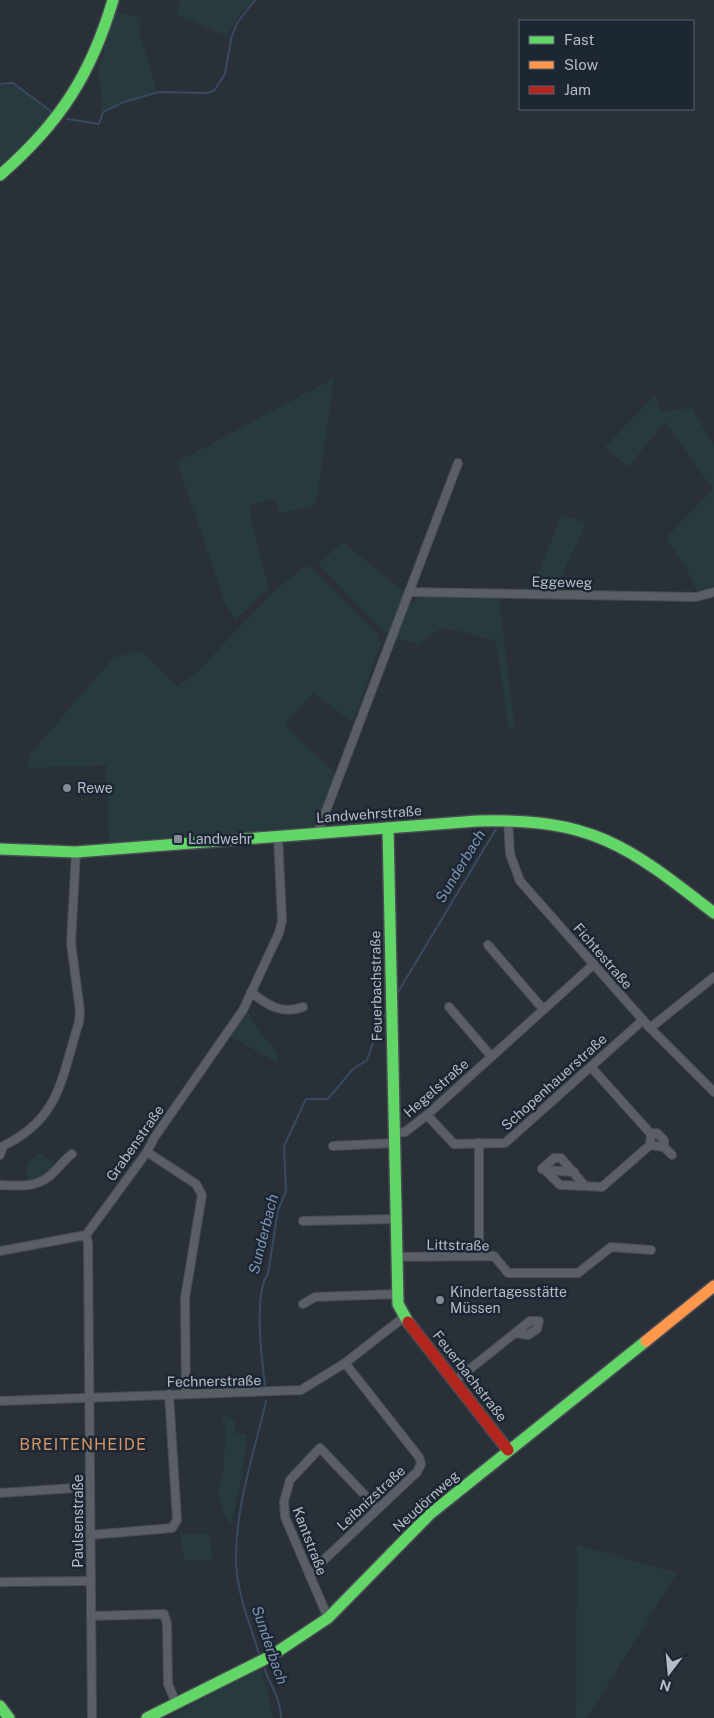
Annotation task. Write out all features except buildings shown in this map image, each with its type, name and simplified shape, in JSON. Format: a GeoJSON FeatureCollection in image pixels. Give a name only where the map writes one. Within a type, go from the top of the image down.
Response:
{"type":"FeatureCollection","features":[{"type":"Feature","properties":{"kind":"street"},"geometry":{"type":"LineString","coordinates":[[0,175],[41,139],[74,96],[88,70],[113,0]]}},
{"type":"Feature","properties":{"kind":"street"},"geometry":{"type":"LineString","coordinates":[[318,832],[458,463]]}},
{"type":"Feature","properties":{"kind":"street","name":"Eggeweg"},"geometry":{"type":"LineString","coordinates":[[409,592],[696,597],[714,592]]}},
{"type":"Feature","properties":{"kind":"street","name":"Landwehrstraße"},"geometry":{"type":"LineString","coordinates":[[0,849],[76,852],[318,832],[508,820],[561,824],[617,843],[651,865],[714,913]]}},
{"type":"Feature","properties":{"kind":"street","name":"Fichtestraße"},"geometry":{"type":"LineString","coordinates":[[508,820],[510,854],[520,881],[650,1028],[714,1092]]}},
{"type":"Feature","properties":{"kind":"street","name":"Feuerbachstraße"},"geometry":{"type":"LineString","coordinates":[[388,828],[398,1304],[404,1316],[508,1450]]}},
{"type":"Feature","properties":{"kind":"street","name":"Grabenstraße"},"geometry":{"type":"LineString","coordinates":[[86,1235],[146,1152],[243,1010],[279,933],[282,921],[278,836]]}},
{"type":"Feature","properties":{"kind":"street"},"geometry":{"type":"LineString","coordinates":[[0,1155],[3,1146],[32,1129],[52,1106],[79,1022],[80,1011],[71,944],[76,852]]}},
{"type":"Feature","properties":{"kind":"street"},"geometry":{"type":"LineString","coordinates":[[488,945],[543,1009]]}},
{"type":"Feature","properties":{"kind":"street","name":"Hegelstraße"},"geometry":{"type":"LineString","coordinates":[[394,1138],[427,1115],[594,964]]}},
{"type":"Feature","properties":{"kind":"street"},"geometry":{"type":"LineString","coordinates":[[650,1028],[714,977]]}},
{"type":"Feature","properties":{"kind":"street"},"geometry":{"type":"LineString","coordinates":[[251,992],[268,1005],[291,1011],[302,1008]]}},
{"type":"Feature","properties":{"kind":"street"},"geometry":{"type":"LineString","coordinates":[[449,1007],[491,1056]]}},
{"type":"Feature","properties":{"kind":"street","name":"Schopenhauerstraße"},"geometry":{"type":"LineString","coordinates":[[427,1115],[454,1144],[505,1143],[643,1020]]}},
{"type":"Feature","properties":{"kind":"street"},"geometry":{"type":"LineString","coordinates":[[543,1169],[560,1185],[602,1187],[650,1145],[651,1134],[592,1067]]}},
{"type":"Feature","properties":{"kind":"street"},"geometry":{"type":"LineString","coordinates":[[651,1134],[657,1133],[664,1140],[664,1147]]}},
{"type":"Feature","properties":{"kind":"street"},"geometry":{"type":"LineString","coordinates":[[333,1146],[394,1138]]}},
{"type":"Feature","properties":{"kind":"street"},"geometry":{"type":"LineString","coordinates":[[479,1143],[479,1256]]}},
{"type":"Feature","properties":{"kind":"street"},"geometry":{"type":"LineString","coordinates":[[650,1145],[664,1147],[672,1155]]}},
{"type":"Feature","properties":{"kind":"street"},"geometry":{"type":"LineString","coordinates":[[146,1152],[196,1184],[202,1195],[185,1298],[186,1392]]}},
{"type":"Feature","properties":{"kind":"street"},"geometry":{"type":"LineString","coordinates":[[0,1185],[25,1186],[38,1184],[54,1172],[72,1154]]}},
{"type":"Feature","properties":{"kind":"street"},"geometry":{"type":"LineString","coordinates":[[543,1169],[554,1158],[561,1158],[570,1172],[585,1186]]}},
{"type":"Feature","properties":{"kind":"street"},"geometry":{"type":"LineString","coordinates":[[543,1169],[570,1172]]}},
{"type":"Feature","properties":{"kind":"street"},"geometry":{"type":"LineString","coordinates":[[565,1185],[570,1172]]}},
{"type":"Feature","properties":{"kind":"street"},"geometry":{"type":"LineString","coordinates":[[303,1221],[396,1219]]}},
{"type":"Feature","properties":{"kind":"street"},"geometry":{"type":"LineString","coordinates":[[0,1251],[86,1235]]}},
{"type":"Feature","properties":{"kind":"street","name":"Paulsenstraße"},"geometry":{"type":"LineString","coordinates":[[86,1235],[88,1243],[90,1396],[92,1718]]}},
{"type":"Feature","properties":{"kind":"street","name":"Littstraße"},"geometry":{"type":"LineString","coordinates":[[398,1257],[494,1256],[508,1274],[578,1273],[611,1247],[651,1250]]}},
{"type":"Feature","properties":{"kind":"street","name":"Neudörnweg"},"geometry":{"type":"LineString","coordinates":[[148,1718],[298,1640],[328,1618],[430,1514],[714,1286]]}},
{"type":"Feature","properties":{"kind":"street"},"geometry":{"type":"LineString","coordinates":[[303,1304],[315,1297],[397,1294]]}},
{"type":"Feature","properties":{"kind":"street","name":"Fechnerstraße"},"geometry":{"type":"LineString","coordinates":[[0,1401],[186,1392],[290,1392],[301,1390],[345,1363],[404,1316]]}},
{"type":"Feature","properties":{"kind":"street"},"geometry":{"type":"LineString","coordinates":[[455,1381],[516,1333]]}},
{"type":"Feature","properties":{"kind":"street","name":"Leibnizstraße"},"geometry":{"type":"LineString","coordinates":[[309,1574],[419,1470],[420,1459],[345,1363]]}},
{"type":"Feature","properties":{"kind":"street"},"geometry":{"type":"LineString","coordinates":[[90,1536],[172,1528],[175,1525],[177,1520],[169,1394]]}},
{"type":"Feature","properties":{"kind":"street","name":"Kantstraße"},"geometry":{"type":"LineString","coordinates":[[328,1618],[285,1517],[284,1502],[290,1480],[317,1449],[323,1449],[377,1508]]}},
{"type":"Feature","properties":{"kind":"street"},"geometry":{"type":"LineString","coordinates":[[0,1493],[90,1487]]}},
{"type":"Feature","properties":{"kind":"street"},"geometry":{"type":"LineString","coordinates":[[0,1581],[91,1581]]}},
{"type":"Feature","properties":{"kind":"street"},"geometry":{"type":"LineString","coordinates":[[91,1616],[164,1614],[167,1624],[168,1684],[176,1703]]}},
{"type":"Feature","properties":{"kind":"street"},"geometry":{"type":"LineString","coordinates":[[0,1706],[9,1718]]}},
{"type":"Feature","properties":{"kind":"green space"},"geometry":{"type":"Polygon","coordinates":[[[180,0],[254,0],[238,16],[227,36],[177,14],[180,0]]]}},
{"type":"Feature","properties":{"kind":"green space"},"geometry":{"type":"Polygon","coordinates":[[[114,11],[142,18],[139,30],[157,91],[101,111],[102,97],[98,71],[114,11]]]}},
{"type":"Feature","properties":{"kind":"green space"},"geometry":{"type":"Polygon","coordinates":[[[0,85],[17,86],[52,114],[29,140],[0,165],[0,85]]]}},
{"type":"Feature","properties":{"kind":"green space"},"geometry":{"type":"Polygon","coordinates":[[[334,378],[316,505],[279,514],[275,498],[250,505],[252,524],[269,588],[236,620],[225,604],[177,462],[334,378]]]}},
{"type":"Feature","properties":{"kind":"green space"},"geometry":{"type":"Polygon","coordinates":[[[655,395],[661,412],[692,408],[714,446],[714,586],[698,593],[684,565],[666,538],[713,489],[665,422],[628,467],[605,447],[655,395]]]}},
{"type":"Feature","properties":{"kind":"green space"},"geometry":{"type":"Polygon","coordinates":[[[562,514],[586,523],[555,591],[533,591],[534,583],[562,514]]]}},
{"type":"Feature","properties":{"kind":"green space"},"geometry":{"type":"Polygon","coordinates":[[[343,542],[405,593],[389,632],[385,633],[318,564],[343,542]]]}},
{"type":"Feature","properties":{"kind":"green space"},"geometry":{"type":"Polygon","coordinates":[[[309,566],[377,633],[381,643],[353,722],[313,693],[285,725],[337,775],[316,826],[109,842],[106,765],[27,768],[30,754],[114,657],[141,651],[177,687],[196,673],[272,593],[303,568],[309,566]]]}},
{"type":"Feature","properties":{"kind":"green space"},"geometry":{"type":"Polygon","coordinates":[[[425,597],[499,598],[515,728],[509,729],[496,641],[452,629],[440,629],[419,644],[395,638],[408,606],[412,602],[425,597]]]}},
{"type":"Feature","properties":{"kind":"green space"},"geometry":{"type":"Polygon","coordinates":[[[249,1012],[251,1018],[276,1053],[279,1059],[277,1063],[230,1036],[243,1015],[249,1012]]]}},
{"type":"Feature","properties":{"kind":"green space"},"geometry":{"type":"Polygon","coordinates":[[[40,1153],[56,1164],[44,1176],[29,1182],[28,1162],[40,1153]]]}},
{"type":"Feature","properties":{"kind":"green space"},"geometry":{"type":"Polygon","coordinates":[[[222,1414],[235,1420],[235,1433],[247,1435],[243,1470],[231,1526],[223,1511],[218,1492],[223,1471],[226,1435],[222,1414]]]}},
{"type":"Feature","properties":{"kind":"green space"},"geometry":{"type":"Polygon","coordinates":[[[210,1533],[212,1560],[184,1560],[180,1534],[210,1533]]]}},
{"type":"Feature","properties":{"kind":"green space"},"geometry":{"type":"Polygon","coordinates":[[[577,1545],[677,1573],[587,1718],[576,1718],[577,1545]]]}},
{"type":"Feature","properties":{"kind":"green space"},"geometry":{"type":"Polygon","coordinates":[[[260,1667],[268,1692],[273,1718],[168,1718],[260,1667]]]}},
{"type":"Feature","properties":{"kind":"waterway"},"geometry":{"type":"LineString","coordinates":[[67,119],[99,124],[103,112],[124,102],[159,92],[205,93],[214,91],[225,74],[231,39],[237,23],[255,0]]}},
{"type":"Feature","properties":{"kind":"waterway"},"geometry":{"type":"LineString","coordinates":[[0,84],[13,83],[52,112]]}},
{"type":"Feature","properties":{"kind":"waterway","name":"Sunderbach"},"geometry":{"type":"LineString","coordinates":[[398,992],[496,829]]}},
{"type":"Feature","properties":{"kind":"waterway","name":"Sunderbach"},"geometry":{"type":"LineString","coordinates":[[265,1385],[260,1327],[261,1296],[263,1283],[268,1274],[278,1210],[286,1191],[284,1146],[306,1099],[328,1099],[353,1069],[367,1060],[380,1023],[385,1015]]}},
{"type":"Feature","properties":{"kind":"waterway","name":"Sunderbach"},"geometry":{"type":"LineString","coordinates":[[260,1657],[242,1598],[236,1562],[242,1501],[266,1401]]}},
{"type":"Feature","properties":{"kind":"waterway","name":"Sunderbach"},"geometry":{"type":"LineString","coordinates":[[263,1664],[277,1697],[281,1718]]}},
{"type":"Feature","properties":{"kind":"traffic: fast"},"geometry":{"type":"LineString","coordinates":[[0,175],[39,137],[70,96],[94,52],[113,0]]}},
{"type":"Feature","properties":{"kind":"traffic: fast"},"geometry":{"type":"LineString","coordinates":[[0,849],[76,852],[477,821],[517,821],[580,831],[606,840],[631,853],[684,889],[714,913]]}},
{"type":"Feature","properties":{"kind":"traffic: fast"},"geometry":{"type":"LineString","coordinates":[[388,828],[398,1304],[408,1322]]}},
{"type":"Feature","properties":{"kind":"traffic: fast"},"geometry":{"type":"LineString","coordinates":[[147,1718],[271,1656],[328,1618],[430,1514],[646,1341]]}},
{"type":"Feature","properties":{"kind":"traffic: fast"},"geometry":{"type":"LineString","coordinates":[[0,1706],[9,1718]]}},
{"type":"Feature","properties":{"kind":"traffic: slow"},"geometry":{"type":"LineString","coordinates":[[646,1341],[714,1286]]}},
{"type":"Feature","properties":{"kind":"traffic: jam"},"geometry":{"type":"LineString","coordinates":[[408,1322],[508,1450]]}},
{"type":"Feature","properties":{"kind":"place","name":"Rewe"},"geometry":{"type":"Point","coordinates":[67,788]}},
{"type":"Feature","properties":{"kind":"place","name":"Landwehr"},"geometry":{"type":"Point","coordinates":[178,839]}},
{"type":"Feature","properties":{"kind":"place","name":"Kindertagesstätte Müssen"},"geometry":{"type":"Point","coordinates":[440,1300]}},
{"type":"Feature","properties":{"kind":"district","name":"BREITENHEIDE"},"geometry":{"type":"Point","coordinates":[83,1444]}}]}
